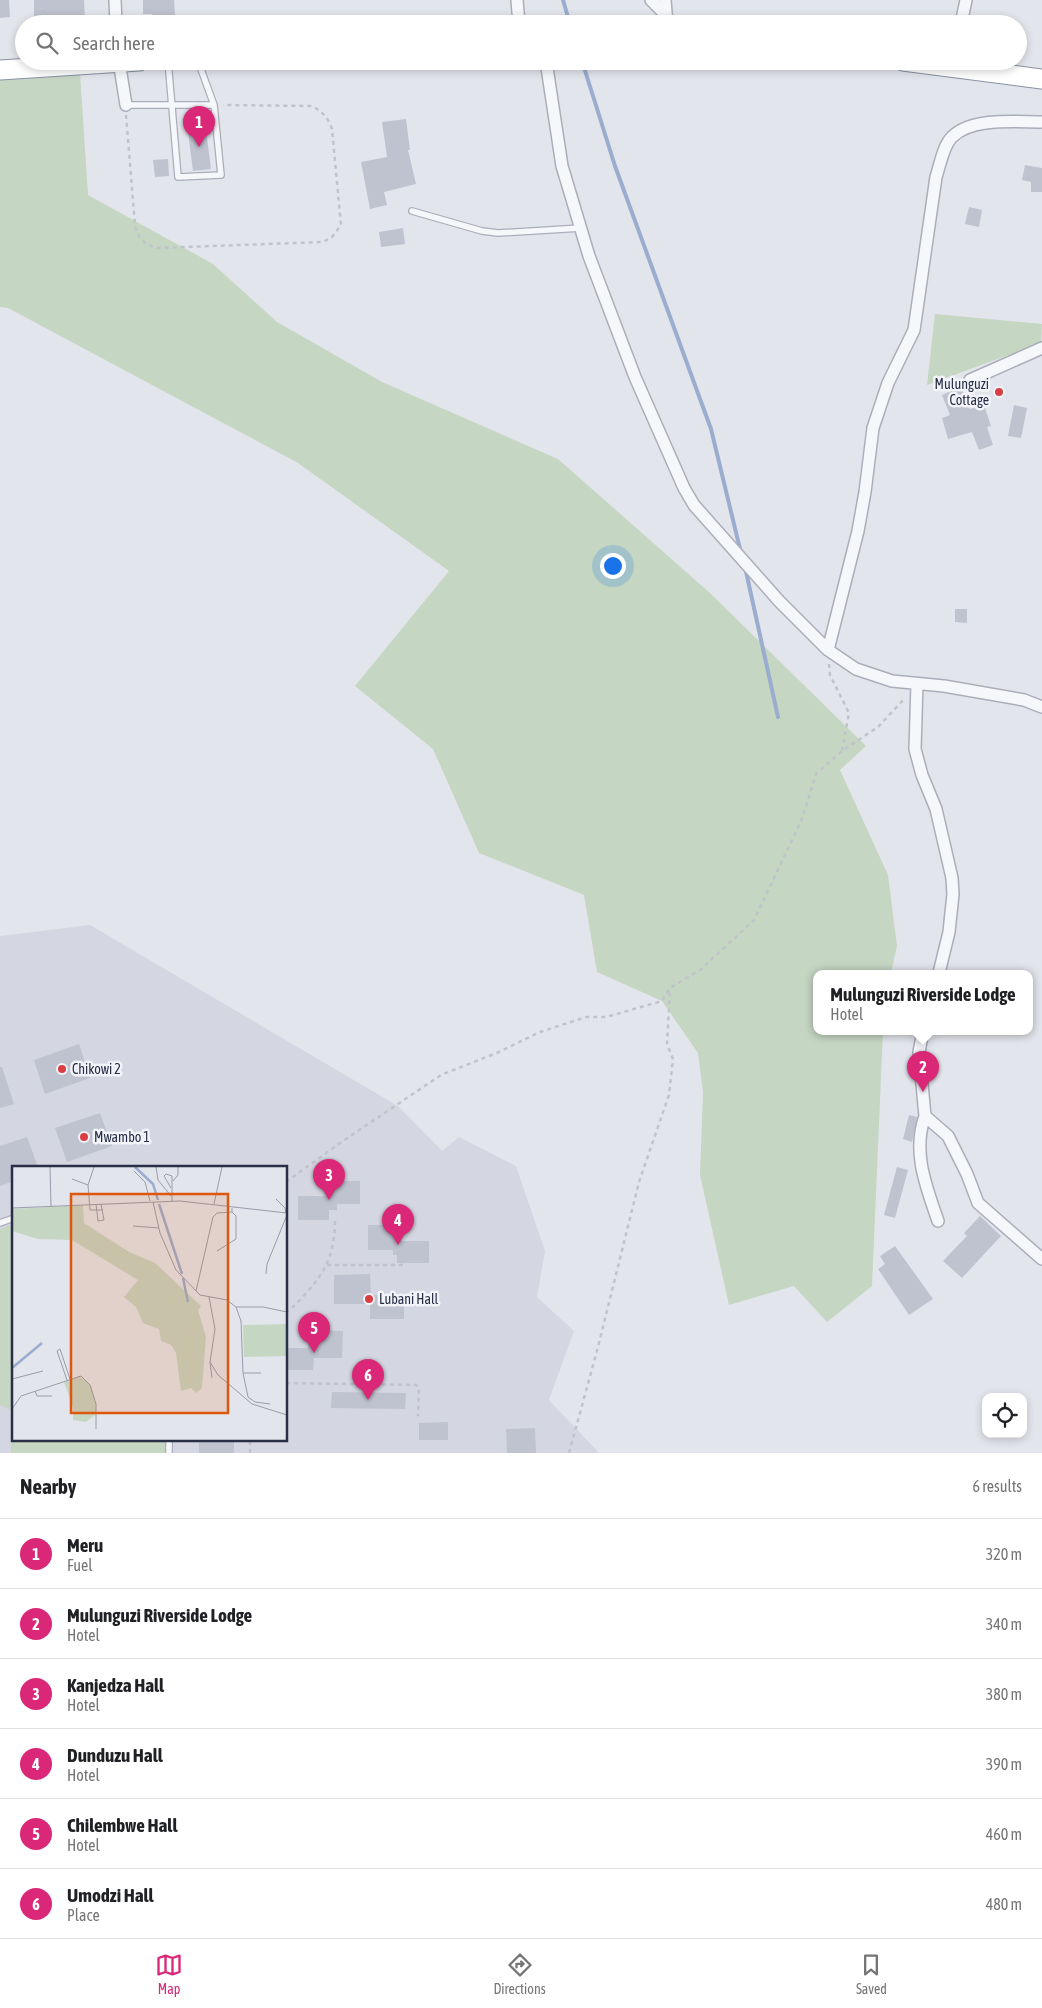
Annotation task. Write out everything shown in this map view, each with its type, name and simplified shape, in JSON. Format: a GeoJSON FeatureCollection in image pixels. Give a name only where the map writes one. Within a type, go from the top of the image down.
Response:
{"type":"FeatureCollection","features":[{"type":"Feature","properties":{"kind":"highway"},"geometry":{"type":"LineString","coordinates":[[0,70],[15,69]]}},
{"type":"Feature","properties":{"kind":"highway"},"geometry":{"type":"LineString","coordinates":[[991,70],[1042,78]]}},
{"type":"Feature","properties":{"kind":"street"},"geometry":{"type":"LineString","coordinates":[[115,0],[116,15]]}},
{"type":"Feature","properties":{"kind":"street"},"geometry":{"type":"LineString","coordinates":[[518,0],[519,15]]}},
{"type":"Feature","properties":{"kind":"street"},"geometry":{"type":"LineString","coordinates":[[651,0],[662,15]]}},
{"type":"Feature","properties":{"kind":"street"},"geometry":{"type":"LineString","coordinates":[[665,0],[666,15]]}},
{"type":"Feature","properties":{"kind":"street"},"geometry":{"type":"LineString","coordinates":[[963,15],[966,0]]}},
{"type":"Feature","properties":{"kind":"street"},"geometry":{"type":"LineString","coordinates":[[120,70],[126,105]]}},
{"type":"Feature","properties":{"kind":"street"},"geometry":{"type":"LineString","coordinates":[[547,70],[562,166],[589,256],[635,377],[684,488],[694,505],[779,601],[828,650],[856,669],[892,681],[944,686],[1024,700],[1042,707]]}},
{"type":"Feature","properties":{"kind":"street"},"geometry":{"type":"LineString","coordinates":[[828,650],[858,531],[873,428],[888,383],[914,330],[936,177],[943,155],[952,138],[971,126],[994,122],[1042,122]]}},
{"type":"Feature","properties":{"kind":"street"},"geometry":{"type":"LineString","coordinates":[[970,380],[1042,348]]}},
{"type":"Feature","properties":{"kind":"street"},"geometry":{"type":"LineString","coordinates":[[918,684],[915,749],[922,775],[936,809],[952,878],[953,894],[949,932],[940,970]]}},
{"type":"Feature","properties":{"kind":"street"},"geometry":{"type":"LineString","coordinates":[[922,1035],[919,1052],[925,1116],[919,1140],[920,1160],[924,1183],[938,1220]]}},
{"type":"Feature","properties":{"kind":"street"},"geometry":{"type":"LineString","coordinates":[[925,1116],[948,1136],[967,1174],[978,1203],[1042,1259]]}},
{"type":"Feature","properties":{"kind":"lane"},"geometry":{"type":"LineString","coordinates":[[169,70],[178,177],[221,175],[214,104],[201,70]]}},
{"type":"Feature","properties":{"kind":"lane"},"geometry":{"type":"LineString","coordinates":[[126,105],[171,106],[214,104]]}},
{"type":"Feature","properties":{"kind":"lane"},"geometry":{"type":"LineString","coordinates":[[412,211],[482,231],[498,233],[581,228]]}},
{"type":"Feature","properties":{"kind":"lane"},"geometry":{"type":"LineString","coordinates":[[0,1223],[12,1219]]}},
{"type":"Feature","properties":{"kind":"lane"},"geometry":{"type":"LineString","coordinates":[[169,1440],[169,1453]]}},
{"type":"Feature","properties":{"kind":"path"},"geometry":{"type":"LineString","coordinates":[[126,105],[135,225],[138,235],[147,245],[156,248],[323,242],[332,237],[341,225],[332,129],[329,120],[322,112],[312,106],[303,105],[214,104]]}},
{"type":"Feature","properties":{"kind":"path"},"geometry":{"type":"LineString","coordinates":[[828,650],[830,675],[849,713],[842,751]]}},
{"type":"Feature","properties":{"kind":"path"},"geometry":{"type":"LineString","coordinates":[[288,1181],[441,1075],[500,1052],[540,1032],[586,1017],[606,1017],[662,1001],[670,988],[700,970],[754,920],[802,819],[816,774],[842,751],[878,727],[918,684]]}},
{"type":"Feature","properties":{"kind":"path"},"geometry":{"type":"LineString","coordinates":[[569,1453],[598,1347],[639,1182],[669,1095],[673,1059],[666,1044],[670,988]]}},
{"type":"Feature","properties":{"kind":"path"},"geometry":{"type":"LineString","coordinates":[[288,1311],[302,1299],[326,1265],[335,1233],[335,1220]]}},
{"type":"Feature","properties":{"kind":"path"},"geometry":{"type":"LineString","coordinates":[[326,1265],[405,1265]]}},
{"type":"Feature","properties":{"kind":"path"},"geometry":{"type":"LineString","coordinates":[[288,1384],[416,1386],[419,1388],[418,1416]]}},
{"type":"Feature","properties":{"kind":"path"},"geometry":{"type":"LineString","coordinates":[[250,1440],[250,1453]]}},
{"type":"Feature","properties":{"kind":"shaded area"},"geometry":{"type":"Polygon","coordinates":[[[90,925],[398,1106],[442,1151],[459,1137],[516,1166],[545,1251],[537,1297],[574,1331],[549,1400],[599,1453],[0,1453],[0,936],[90,925]]]}},
{"type":"Feature","properties":{"kind":"green space"},"geometry":{"type":"Polygon","coordinates":[[[80,73],[88,195],[213,264],[277,322],[382,382],[558,459],[710,593],[866,746],[840,770],[888,875],[897,946],[892,970],[813,970],[813,1035],[883,1035],[872,1286],[827,1322],[794,1286],[729,1305],[700,1175],[703,1092],[698,1053],[662,1001],[597,972],[584,895],[479,853],[433,749],[355,686],[449,571],[298,463],[8,308],[0,307],[0,78],[80,73]]]}},
{"type":"Feature","properties":{"kind":"green space"},"geometry":{"type":"Polygon","coordinates":[[[935,314],[1042,324],[1041,343],[927,385],[935,314]]]}},
{"type":"Feature","properties":{"kind":"green space"},"geometry":{"type":"Polygon","coordinates":[[[12,1225],[12,1440],[169,1440],[169,1453],[11,1453],[11,1410],[0,1405],[0,1229],[12,1225]]]}},
{"type":"Feature","properties":{"kind":"building"},"geometry":{"type":"Polygon","coordinates":[[[0,0],[9,0],[10,17],[0,18],[0,0]]]}},
{"type":"Feature","properties":{"kind":"building"},"geometry":{"type":"Polygon","coordinates":[[[34,0],[84,0],[85,15],[34,15],[34,0]]]}},
{"type":"Feature","properties":{"kind":"building"},"geometry":{"type":"Polygon","coordinates":[[[143,0],[174,0],[175,15],[143,14],[143,0]]]}},
{"type":"Feature","properties":{"kind":"building"},"geometry":{"type":"Polygon","coordinates":[[[406,119],[410,150],[408,150],[416,184],[384,192],[387,205],[370,209],[361,162],[387,157],[382,122],[406,119]]]}},
{"type":"Feature","properties":{"kind":"building"},"geometry":{"type":"Polygon","coordinates":[[[205,122],[211,169],[193,171],[187,124],[205,122]]]}},
{"type":"Feature","properties":{"kind":"building"},"geometry":{"type":"Polygon","coordinates":[[[168,159],[169,176],[155,177],[153,160],[168,159]]]}},
{"type":"Feature","properties":{"kind":"building"},"geometry":{"type":"Polygon","coordinates":[[[1025,165],[1042,168],[1042,192],[1031,192],[1031,182],[1022,180],[1025,165]]]}},
{"type":"Feature","properties":{"kind":"building"},"geometry":{"type":"Polygon","coordinates":[[[969,207],[982,210],[979,227],[965,224],[969,207]]]}},
{"type":"Feature","properties":{"kind":"building"},"geometry":{"type":"Polygon","coordinates":[[[403,228],[405,244],[381,247],[379,232],[403,228]]]}},
{"type":"Feature","properties":{"kind":"building"},"geometry":{"type":"Polygon","coordinates":[[[961,387],[970,409],[984,405],[991,426],[987,427],[993,445],[979,450],[972,432],[948,439],[942,418],[950,415],[942,395],[961,387]]]}},
{"type":"Feature","properties":{"kind":"building"},"geometry":{"type":"Polygon","coordinates":[[[1014,405],[1027,408],[1021,438],[1008,436],[1014,405]]]}},
{"type":"Feature","properties":{"kind":"building"},"geometry":{"type":"Polygon","coordinates":[[[955,609],[967,609],[967,623],[955,622],[955,609]]]}},
{"type":"Feature","properties":{"kind":"building","name":"Chikowi 2"},"geometry":{"type":"Polygon","coordinates":[[[79,1044],[90,1078],[45,1094],[34,1060],[79,1044]]]}},
{"type":"Feature","properties":{"kind":"building"},"geometry":{"type":"Polygon","coordinates":[[[0,1067],[2,1067],[14,1104],[0,1108],[0,1067]]]}},
{"type":"Feature","properties":{"kind":"building","name":"Mwambo 1"},"geometry":{"type":"Polygon","coordinates":[[[100,1113],[112,1146],[67,1162],[55,1128],[100,1113]]]}},
{"type":"Feature","properties":{"kind":"building"},"geometry":{"type":"Polygon","coordinates":[[[909,1115],[917,1117],[912,1142],[903,1139],[909,1115]]]}},
{"type":"Feature","properties":{"kind":"building"},"geometry":{"type":"Polygon","coordinates":[[[27,1137],[38,1166],[12,1166],[12,1182],[0,1186],[0,1146],[27,1137]]]}},
{"type":"Feature","properties":{"kind":"building"},"geometry":{"type":"Polygon","coordinates":[[[897,1167],[908,1170],[895,1218],[884,1215],[897,1167]]]}},
{"type":"Feature","properties":{"kind":"building"},"geometry":{"type":"Polygon","coordinates":[[[328,1181],[360,1181],[360,1204],[337,1204],[337,1210],[329,1210],[329,1220],[298,1220],[298,1196],[328,1196],[328,1181]]]}},
{"type":"Feature","properties":{"kind":"building"},"geometry":{"type":"Polygon","coordinates":[[[980,1216],[1001,1236],[962,1278],[943,1261],[967,1236],[964,1233],[980,1216]]]}},
{"type":"Feature","properties":{"kind":"building"},"geometry":{"type":"Polygon","coordinates":[[[368,1225],[401,1225],[401,1241],[429,1241],[429,1263],[397,1263],[397,1255],[393,1255],[393,1250],[368,1250],[368,1225]]]}},
{"type":"Feature","properties":{"kind":"building"},"geometry":{"type":"Polygon","coordinates":[[[895,1246],[933,1299],[909,1315],[878,1269],[885,1264],[880,1256],[895,1246]]]}},
{"type":"Feature","properties":{"kind":"building","name":"Lubani Hall"},"geometry":{"type":"Polygon","coordinates":[[[370,1274],[371,1295],[404,1295],[404,1319],[370,1319],[370,1304],[334,1304],[334,1275],[370,1274]]]}},
{"type":"Feature","properties":{"kind":"building"},"geometry":{"type":"Polygon","coordinates":[[[308,1330],[343,1331],[342,1358],[314,1358],[313,1370],[288,1370],[288,1348],[308,1348],[308,1330]]]}},
{"type":"Feature","properties":{"kind":"building"},"geometry":{"type":"Polygon","coordinates":[[[332,1392],[406,1393],[405,1409],[331,1408],[332,1392]]]}},
{"type":"Feature","properties":{"kind":"building"},"geometry":{"type":"Polygon","coordinates":[[[448,1422],[448,1440],[419,1440],[419,1423],[448,1422]]]}},
{"type":"Feature","properties":{"kind":"building"},"geometry":{"type":"Polygon","coordinates":[[[535,1428],[536,1453],[507,1453],[506,1429],[535,1428]]]}},
{"type":"Feature","properties":{"kind":"building"},"geometry":{"type":"Polygon","coordinates":[[[199,1440],[234,1441],[234,1453],[199,1453],[199,1440]]]}},
{"type":"Feature","properties":{"kind":"waterway"},"geometry":{"type":"LineString","coordinates":[[563,0],[567,15]]}},
{"type":"Feature","properties":{"kind":"waterway"},"geometry":{"type":"LineString","coordinates":[[585,70],[615,166],[711,429],[741,553]]}},
{"type":"Feature","properties":{"kind":"waterway"},"geometry":{"type":"LineString","coordinates":[[745,567],[778,717]]}},
{"type":"Feature","properties":{"kind":"place","name":"Meru"},"geometry":{"type":"Point","coordinates":[199,147]}},
{"type":"Feature","properties":{"kind":"place","name":"Mulunguzi Cottage"},"geometry":{"type":"Point","coordinates":[999,392]}},
{"type":"Feature","properties":{"kind":"place","name":"Chikowi 2"},"geometry":{"type":"Point","coordinates":[62,1069]}},
{"type":"Feature","properties":{"kind":"place","name":"Mulunguzi Riverside Lodge"},"geometry":{"type":"Point","coordinates":[923,1092]}},
{"type":"Feature","properties":{"kind":"place","name":"Mwambo 1"},"geometry":{"type":"Point","coordinates":[84,1137]}},
{"type":"Feature","properties":{"kind":"place","name":"Kanjedza Hall"},"geometry":{"type":"Point","coordinates":[329,1200]}},
{"type":"Feature","properties":{"kind":"place","name":"Dunduzu Hall"},"geometry":{"type":"Point","coordinates":[398,1245]}},
{"type":"Feature","properties":{"kind":"place","name":"Lubani Hall"},"geometry":{"type":"Point","coordinates":[369,1299]}},
{"type":"Feature","properties":{"kind":"place","name":"Chilembwe Hall"},"geometry":{"type":"Point","coordinates":[314,1353]}},
{"type":"Feature","properties":{"kind":"place","name":"Umodzi Hall"},"geometry":{"type":"Point","coordinates":[368,1400]}}]}
